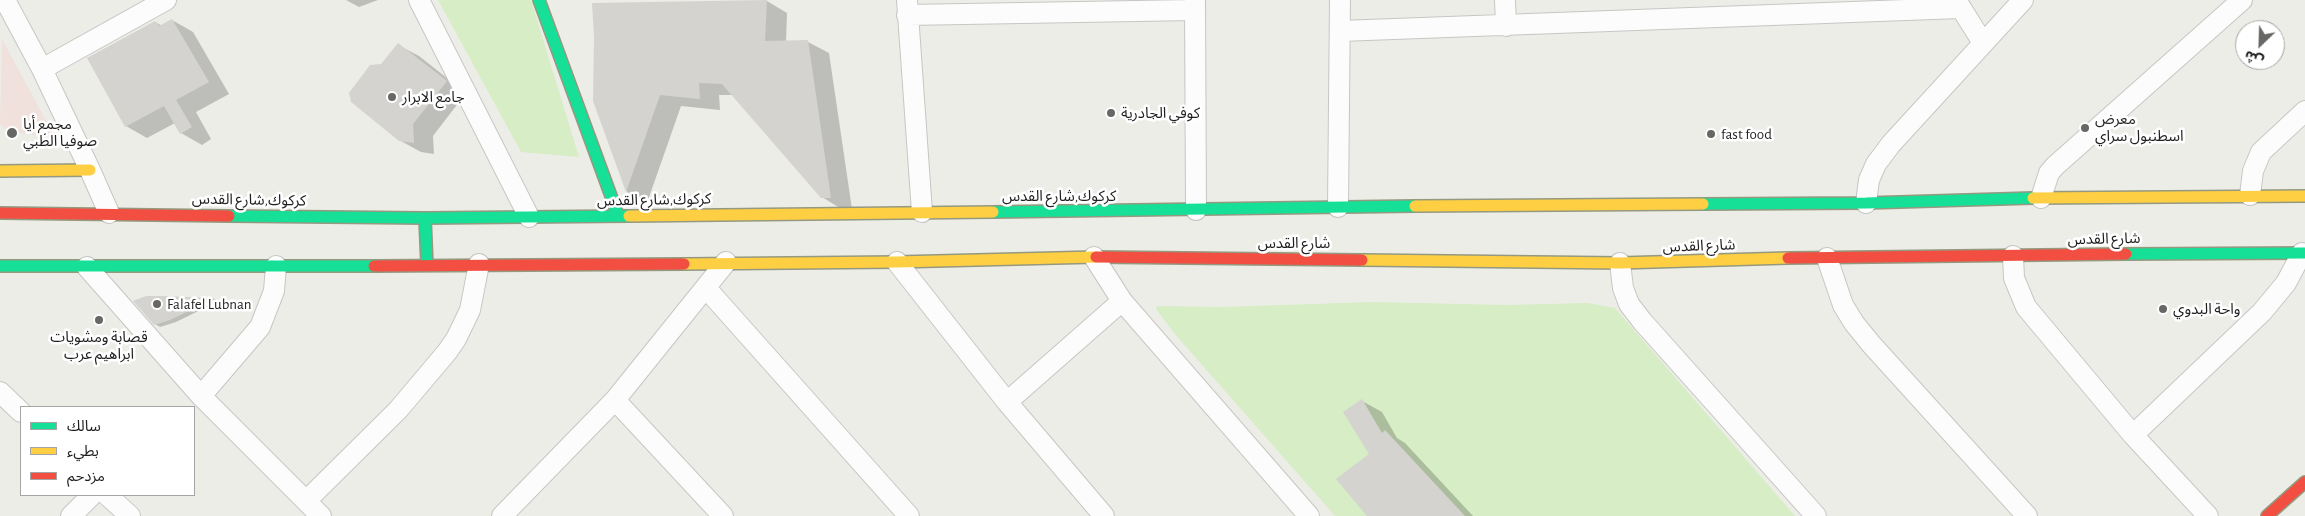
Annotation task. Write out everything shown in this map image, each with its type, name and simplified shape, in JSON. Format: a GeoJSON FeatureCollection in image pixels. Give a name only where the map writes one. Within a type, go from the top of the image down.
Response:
{"type":"FeatureCollection","features":[{"type":"Feature","properties":{"kind":"main road"},"geometry":{"type":"LineString","coordinates":[[539,0],[618,215]]}},
{"type":"Feature","properties":{"kind":"main road"},"geometry":{"type":"LineString","coordinates":[[0,171],[90,170]]}},
{"type":"Feature","properties":{"kind":"main road"},"geometry":{"type":"LineString","coordinates":[[1338,207],[1866,203],[2041,198],[2305,196]]}},
{"type":"Feature","properties":{"kind":"main road","name":"كركوك,شارع القدس"},"geometry":{"type":"LineString","coordinates":[[0,214],[108,213],[425,218],[1308,209],[1338,207]]}},
{"type":"Feature","properties":{"kind":"main road"},"geometry":{"type":"LineString","coordinates":[[425,218],[427,265]]}},
{"type":"Feature","properties":{"kind":"main road","name":"شارع القدس"},"geometry":{"type":"LineString","coordinates":[[1094,257],[1620,263],[2125,253],[2304,253]]}},
{"type":"Feature","properties":{"kind":"main road"},"geometry":{"type":"LineString","coordinates":[[0,266],[897,262],[1094,257]]}},
{"type":"Feature","properties":{"kind":"main road"},"geometry":{"type":"LineString","coordinates":[[2266,516],[2305,482]]}},
{"type":"Feature","properties":{"kind":"street"},"geometry":{"type":"LineString","coordinates":[[4,0],[42,69],[90,170],[108,213]]}},
{"type":"Feature","properties":{"kind":"street"},"geometry":{"type":"LineString","coordinates":[[42,69],[166,0]]}},
{"type":"Feature","properties":{"kind":"street"},"geometry":{"type":"LineString","coordinates":[[420,0],[529,217]]}},
{"type":"Feature","properties":{"kind":"street"},"geometry":{"type":"LineString","coordinates":[[1338,207],[1340,0]]}},
{"type":"Feature","properties":{"kind":"street"},"geometry":{"type":"LineString","coordinates":[[1505,0],[1506,26]]}},
{"type":"Feature","properties":{"kind":"street"},"geometry":{"type":"LineString","coordinates":[[1866,203],[1869,180],[1876,164],[1891,144],[2023,0]]}},
{"type":"Feature","properties":{"kind":"street"},"geometry":{"type":"LineString","coordinates":[[2041,198],[2050,173],[2055,166],[2242,0]]}},
{"type":"Feature","properties":{"kind":"street"},"geometry":{"type":"LineString","coordinates":[[1340,30],[1506,26],[1958,4],[1983,43]]}},
{"type":"Feature","properties":{"kind":"street"},"geometry":{"type":"LineString","coordinates":[[922,212],[907,8],[1056,6],[1195,5],[1196,210]]}},
{"type":"Feature","properties":{"kind":"street"},"geometry":{"type":"LineString","coordinates":[[2250,195],[2253,171],[2261,152],[2305,111]]}},
{"type":"Feature","properties":{"kind":"street"},"geometry":{"type":"LineString","coordinates":[[2133,435],[2262,312],[2286,283],[2304,253]]}},
{"type":"Feature","properties":{"kind":"street"},"geometry":{"type":"LineString","coordinates":[[2013,256],[2014,278],[2026,307],[2133,435],[2208,516]]}},
{"type":"Feature","properties":{"kind":"street"},"geometry":{"type":"LineString","coordinates":[[1094,257],[1122,301],[1309,516]]}},
{"type":"Feature","properties":{"kind":"street"},"geometry":{"type":"LineString","coordinates":[[1827,258],[1843,305],[1859,330],[2028,516]]}},
{"type":"Feature","properties":{"kind":"street"},"geometry":{"type":"LineString","coordinates":[[502,516],[615,400],[726,262]]}},
{"type":"Feature","properties":{"kind":"street"},"geometry":{"type":"LineString","coordinates":[[897,262],[1007,402],[1104,516]]}},
{"type":"Feature","properties":{"kind":"street"},"geometry":{"type":"LineString","coordinates":[[1620,263],[1623,288],[1629,304],[1642,321],[1816,516]]}},
{"type":"Feature","properties":{"kind":"street"},"geometry":{"type":"LineString","coordinates":[[306,501],[398,410],[447,352],[460,332],[470,310],[479,264]]}},
{"type":"Feature","properties":{"kind":"street"},"geometry":{"type":"LineString","coordinates":[[87,266],[201,396],[321,516]]}},
{"type":"Feature","properties":{"kind":"street"},"geometry":{"type":"LineString","coordinates":[[201,396],[260,327],[274,291],[276,266]]}},
{"type":"Feature","properties":{"kind":"street"},"geometry":{"type":"LineString","coordinates":[[706,288],[910,516]]}},
{"type":"Feature","properties":{"kind":"street"},"geometry":{"type":"LineString","coordinates":[[1007,402],[1122,301]]}},
{"type":"Feature","properties":{"kind":"street"},"geometry":{"type":"LineString","coordinates":[[0,392],[20,411]]}},
{"type":"Feature","properties":{"kind":"street"},"geometry":{"type":"LineString","coordinates":[[615,400],[723,516]]}},
{"type":"Feature","properties":{"kind":"street"},"geometry":{"type":"LineString","coordinates":[[71,516],[91,496]]}},
{"type":"Feature","properties":{"kind":"street"},"geometry":{"type":"LineString","coordinates":[[108,496],[130,516]]}},
{"type":"Feature","properties":{"kind":"shaded area"},"geometry":{"type":"Polygon","coordinates":[[[2,39],[55,137],[8,132],[0,124],[2,39]]]}},
{"type":"Feature","properties":{"kind":"green space"},"geometry":{"type":"Polygon","coordinates":[[[438,0],[531,0],[579,157],[521,152],[438,0]]]}},
{"type":"Feature","properties":{"kind":"green space"},"geometry":{"type":"Polygon","coordinates":[[[1373,302],[1506,305],[1588,303],[1615,308],[1795,516],[1335,516],[1174,333],[1156,309],[1157,306],[1222,307],[1373,302]]]}},
{"type":"Feature","properties":{"kind":"building"},"geometry":{"type":"Polygon","coordinates":[[[767,0],[765,41],[808,40],[831,198],[821,198],[722,84],[699,83],[700,99],[660,95],[626,192],[593,101],[594,37],[592,3],[767,0]]]}},
{"type":"Feature","properties":{"kind":"building"},"geometry":{"type":"Polygon","coordinates":[[[172,19],[209,82],[176,100],[192,127],[180,134],[164,106],[125,127],[87,58],[155,21],[159,26],[172,19]]]}},
{"type":"Feature","properties":{"kind":"building","name":"جامع الابرار"},"geometry":{"type":"Polygon","coordinates":[[[398,43],[447,81],[413,124],[414,143],[399,141],[351,102],[349,93],[370,65],[381,64],[398,43]]]}},
{"type":"Feature","properties":{"kind":"building"},"geometry":{"type":"Polygon","coordinates":[[[146,296],[215,298],[170,320],[154,325],[133,301],[146,296]]]}},
{"type":"Feature","properties":{"kind":"building"},"geometry":{"type":"Polygon","coordinates":[[[1362,399],[1382,433],[1385,430],[1465,516],[1367,516],[1336,479],[1369,454],[1343,412],[1362,399]]]}},
{"type":"Feature","properties":{"kind":"traffic: fast"},"geometry":{"type":"LineString","coordinates":[[539,0],[618,215]]}},
{"type":"Feature","properties":{"kind":"traffic: fast"},"geometry":{"type":"LineString","coordinates":[[1703,204],[1866,203],[2033,198]]}},
{"type":"Feature","properties":{"kind":"traffic: fast"},"geometry":{"type":"LineString","coordinates":[[993,212],[1415,206]]}},
{"type":"Feature","properties":{"kind":"traffic: fast"},"geometry":{"type":"LineString","coordinates":[[229,216],[425,218],[629,216]]}},
{"type":"Feature","properties":{"kind":"traffic: fast"},"geometry":{"type":"LineString","coordinates":[[425,218],[427,265]]}},
{"type":"Feature","properties":{"kind":"traffic: fast"},"geometry":{"type":"LineString","coordinates":[[2126,254],[2305,253]]}},
{"type":"Feature","properties":{"kind":"traffic: fast"},"geometry":{"type":"LineString","coordinates":[[0,266],[374,266]]}},
{"type":"Feature","properties":{"kind":"traffic: slow"},"geometry":{"type":"LineString","coordinates":[[0,171],[90,170]]}},
{"type":"Feature","properties":{"kind":"traffic: slow"},"geometry":{"type":"LineString","coordinates":[[2033,198],[2305,196]]}},
{"type":"Feature","properties":{"kind":"traffic: slow"},"geometry":{"type":"LineString","coordinates":[[1415,206],[1703,204]]}},
{"type":"Feature","properties":{"kind":"traffic: slow"},"geometry":{"type":"LineString","coordinates":[[629,216],[993,212]]}},
{"type":"Feature","properties":{"kind":"traffic: slow"},"geometry":{"type":"LineString","coordinates":[[684,264],[897,262],[1096,257]]}},
{"type":"Feature","properties":{"kind":"traffic: slow"},"geometry":{"type":"LineString","coordinates":[[1362,260],[1620,263],[1788,258]]}},
{"type":"Feature","properties":{"kind":"traffic: jam"},"geometry":{"type":"LineString","coordinates":[[0,213],[229,216]]}},
{"type":"Feature","properties":{"kind":"traffic: jam"},"geometry":{"type":"LineString","coordinates":[[1788,258],[2126,254]]}},
{"type":"Feature","properties":{"kind":"traffic: jam"},"geometry":{"type":"LineString","coordinates":[[1096,257],[1362,260]]}},
{"type":"Feature","properties":{"kind":"traffic: jam"},"geometry":{"type":"LineString","coordinates":[[374,266],[684,264]]}},
{"type":"Feature","properties":{"kind":"traffic: jam"},"geometry":{"type":"LineString","coordinates":[[2267,516],[2305,482]]}},
{"type":"Feature","properties":{"kind":"place","name":"جامع الابرار"},"geometry":{"type":"Point","coordinates":[392,97]}},
{"type":"Feature","properties":{"kind":"place","name":"كوفي الجادرية"},"geometry":{"type":"Point","coordinates":[1111,113]}},
{"type":"Feature","properties":{"kind":"place","name":"معرض اسطنبول سراي"},"geometry":{"type":"Point","coordinates":[2085,128]}},
{"type":"Feature","properties":{"kind":"place","name":"مجمع أيا صوفيا الطبي"},"geometry":{"type":"Point","coordinates":[12,133]}},
{"type":"Feature","properties":{"kind":"place","name":"fast food"},"geometry":{"type":"Point","coordinates":[1711,134]}},
{"type":"Feature","properties":{"kind":"place","name":"Falafel Lubnan"},"geometry":{"type":"Point","coordinates":[157,304]}},
{"type":"Feature","properties":{"kind":"place","name":"واحة البدوي"},"geometry":{"type":"Point","coordinates":[2163,309]}},
{"type":"Feature","properties":{"kind":"place","name":"قصابة ومشويات ابراهيم عرب"},"geometry":{"type":"Point","coordinates":[99,320]}}]}
